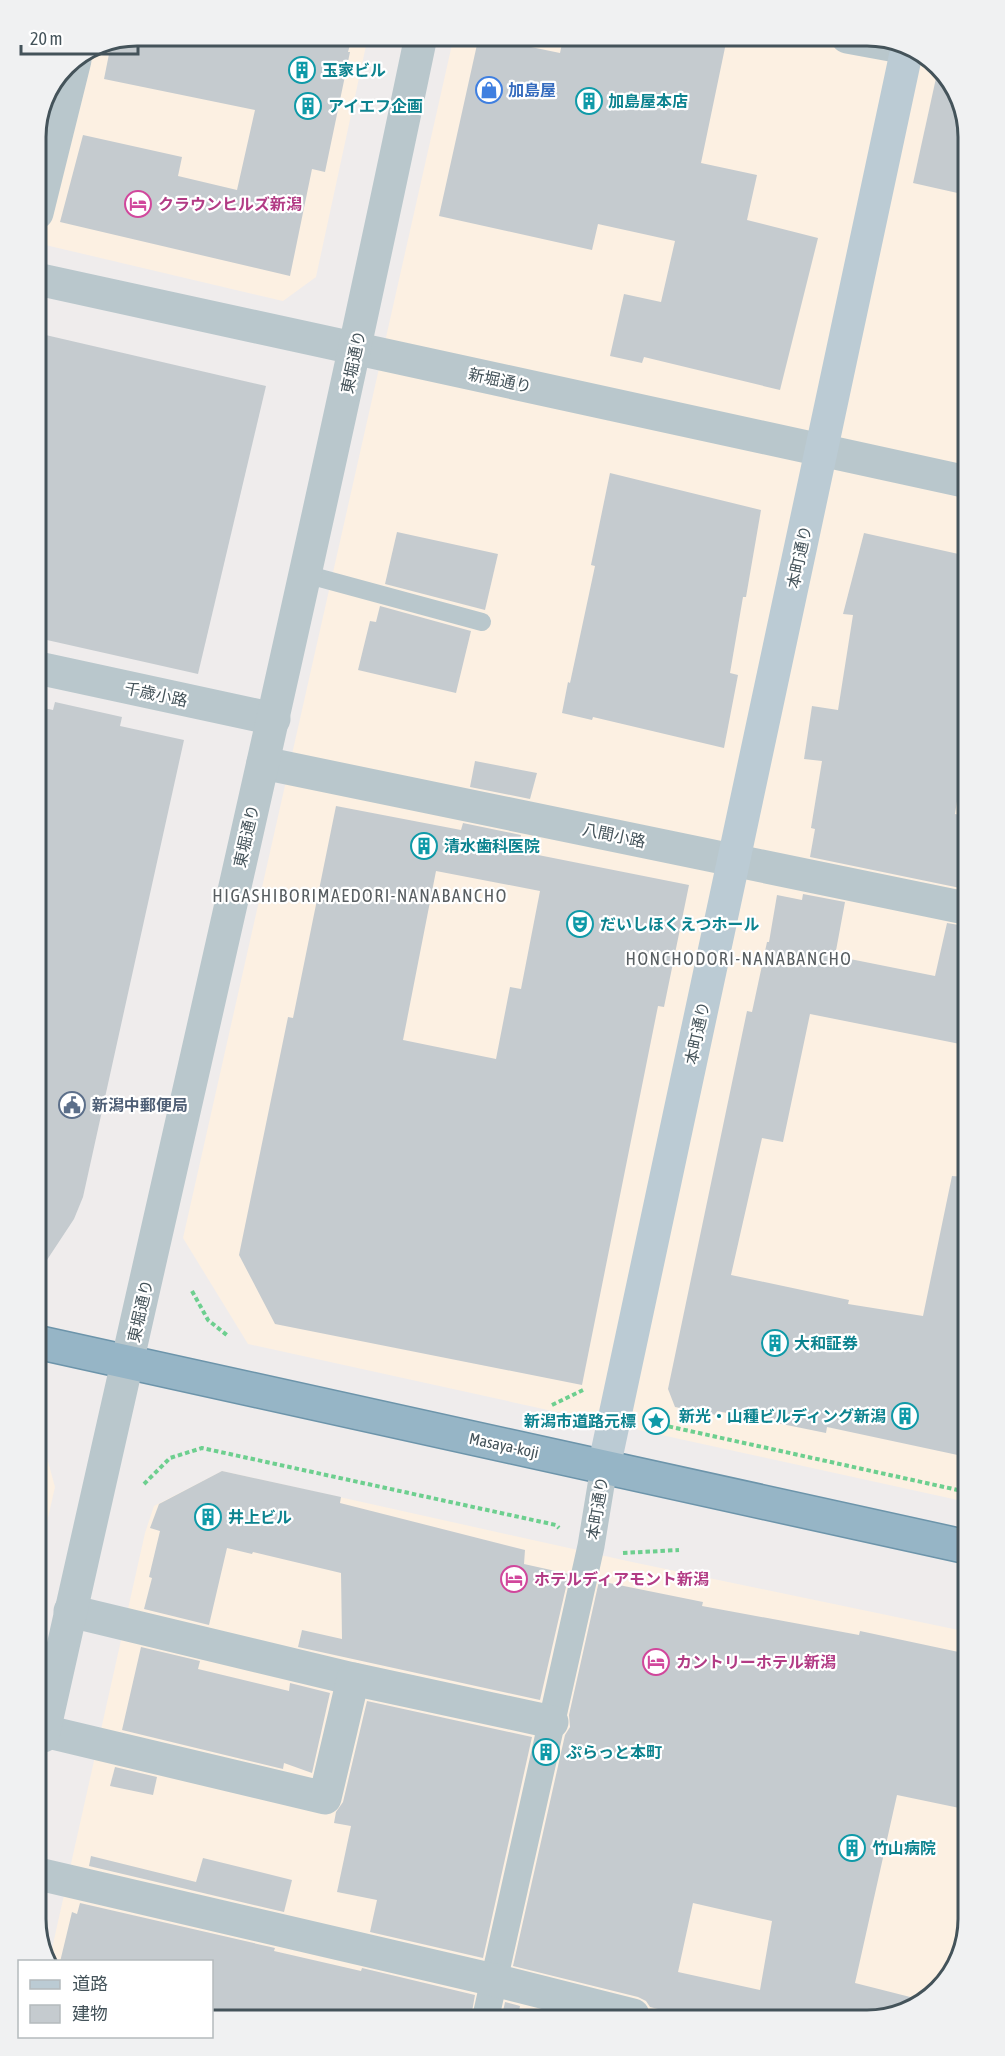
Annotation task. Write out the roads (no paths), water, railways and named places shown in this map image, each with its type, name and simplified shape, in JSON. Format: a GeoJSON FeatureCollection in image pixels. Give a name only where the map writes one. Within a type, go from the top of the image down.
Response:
{"type":"FeatureCollection","features":[{"type":"Feature","properties":{"kind":"highway","name":"Masaya-koji"},"geometry":{"type":"LineString","coordinates":[[47,1344],[958,1545]]}},
{"type":"Feature","properties":{"kind":"main road","name":"本町通り"},"geometry":{"type":"LineString","coordinates":[[604,1467],[906,55]]}},
{"type":"Feature","properties":{"kind":"street","name":"東堀通り"},"geometry":{"type":"LineString","coordinates":[[47,1715],[274,719],[356,348],[419,47]]}},
{"type":"Feature","properties":{"kind":"street"},"geometry":{"type":"LineString","coordinates":[[47,173],[71,75]]}},
{"type":"Feature","properties":{"kind":"street","name":"新堀通り"},"geometry":{"type":"LineString","coordinates":[[47,281],[958,480]]}},
{"type":"Feature","properties":{"kind":"street","name":"千歳小路"},"geometry":{"type":"LineString","coordinates":[[47,671],[274,719]]}},
{"type":"Feature","properties":{"kind":"street","name":"八間小路"},"geometry":{"type":"LineString","coordinates":[[263,763],[958,907]]}},
{"type":"Feature","properties":{"kind":"street","name":"本町通り"},"geometry":{"type":"LineString","coordinates":[[487,2009],[591,1546],[604,1467]]}},
{"type":"Feature","properties":{"kind":"street"},"geometry":{"type":"LineString","coordinates":[[70,1611],[353,1679],[552,1722]]}},
{"type":"Feature","properties":{"kind":"street"},"geometry":{"type":"LineString","coordinates":[[47,1734],[325,1798],[353,1679]]}},
{"type":"Feature","properties":{"kind":"street"},"geometry":{"type":"LineString","coordinates":[[47,1876],[612,2010]]}},
{"type":"Feature","properties":{"kind":"lane"},"geometry":{"type":"LineString","coordinates":[[305,574],[482,622]]}},
{"type":"Feature","properties":{"kind":"place","name":"玉家ビル"},"geometry":{"type":"Point","coordinates":[302,70]}},
{"type":"Feature","properties":{"kind":"place","name":"加島屋"},"geometry":{"type":"Point","coordinates":[489,90]}},
{"type":"Feature","properties":{"kind":"place","name":"加島屋本店"},"geometry":{"type":"Point","coordinates":[589,101]}},
{"type":"Feature","properties":{"kind":"place","name":"アイエフ企画"},"geometry":{"type":"Point","coordinates":[308,106]}},
{"type":"Feature","properties":{"kind":"place","name":"クラウンヒルズ新潟"},"geometry":{"type":"Point","coordinates":[138,204]}},
{"type":"Feature","properties":{"kind":"place","name":"清水歯科医院"},"geometry":{"type":"Point","coordinates":[424,846]}},
{"type":"Feature","properties":{"kind":"place","name":"だいしほくえつホール"},"geometry":{"type":"Point","coordinates":[580,924]}},
{"type":"Feature","properties":{"kind":"place","name":"新潟中郵便局"},"geometry":{"type":"Point","coordinates":[72,1105]}},
{"type":"Feature","properties":{"kind":"place","name":"大和証券"},"geometry":{"type":"Point","coordinates":[775,1343]}},
{"type":"Feature","properties":{"kind":"place","name":"新光・山種ビルディング新潟"},"geometry":{"type":"Point","coordinates":[905,1416]}},
{"type":"Feature","properties":{"kind":"place","name":"新潟市道路元標"},"geometry":{"type":"Point","coordinates":[656,1421]}},
{"type":"Feature","properties":{"kind":"place","name":"井上ビル"},"geometry":{"type":"Point","coordinates":[208,1517]}},
{"type":"Feature","properties":{"kind":"place","name":"ホテルディアモント新潟"},"geometry":{"type":"Point","coordinates":[514,1579]}},
{"type":"Feature","properties":{"kind":"place","name":"カントリーホテル新潟"},"geometry":{"type":"Point","coordinates":[656,1662]}},
{"type":"Feature","properties":{"kind":"place","name":"ぷらっと本町"},"geometry":{"type":"Point","coordinates":[546,1752]}},
{"type":"Feature","properties":{"kind":"place","name":"竹山病院"},"geometry":{"type":"Point","coordinates":[852,1848]}},
{"type":"Feature","properties":{"kind":"district","name":"HIGASHIBORIMAEDORI-NANABANCHO"},"geometry":{"type":"Point","coordinates":[360,896]}},
{"type":"Feature","properties":{"kind":"district","name":"HONCHODORI-NANABANCHO"},"geometry":{"type":"Point","coordinates":[739,959]}}]}
